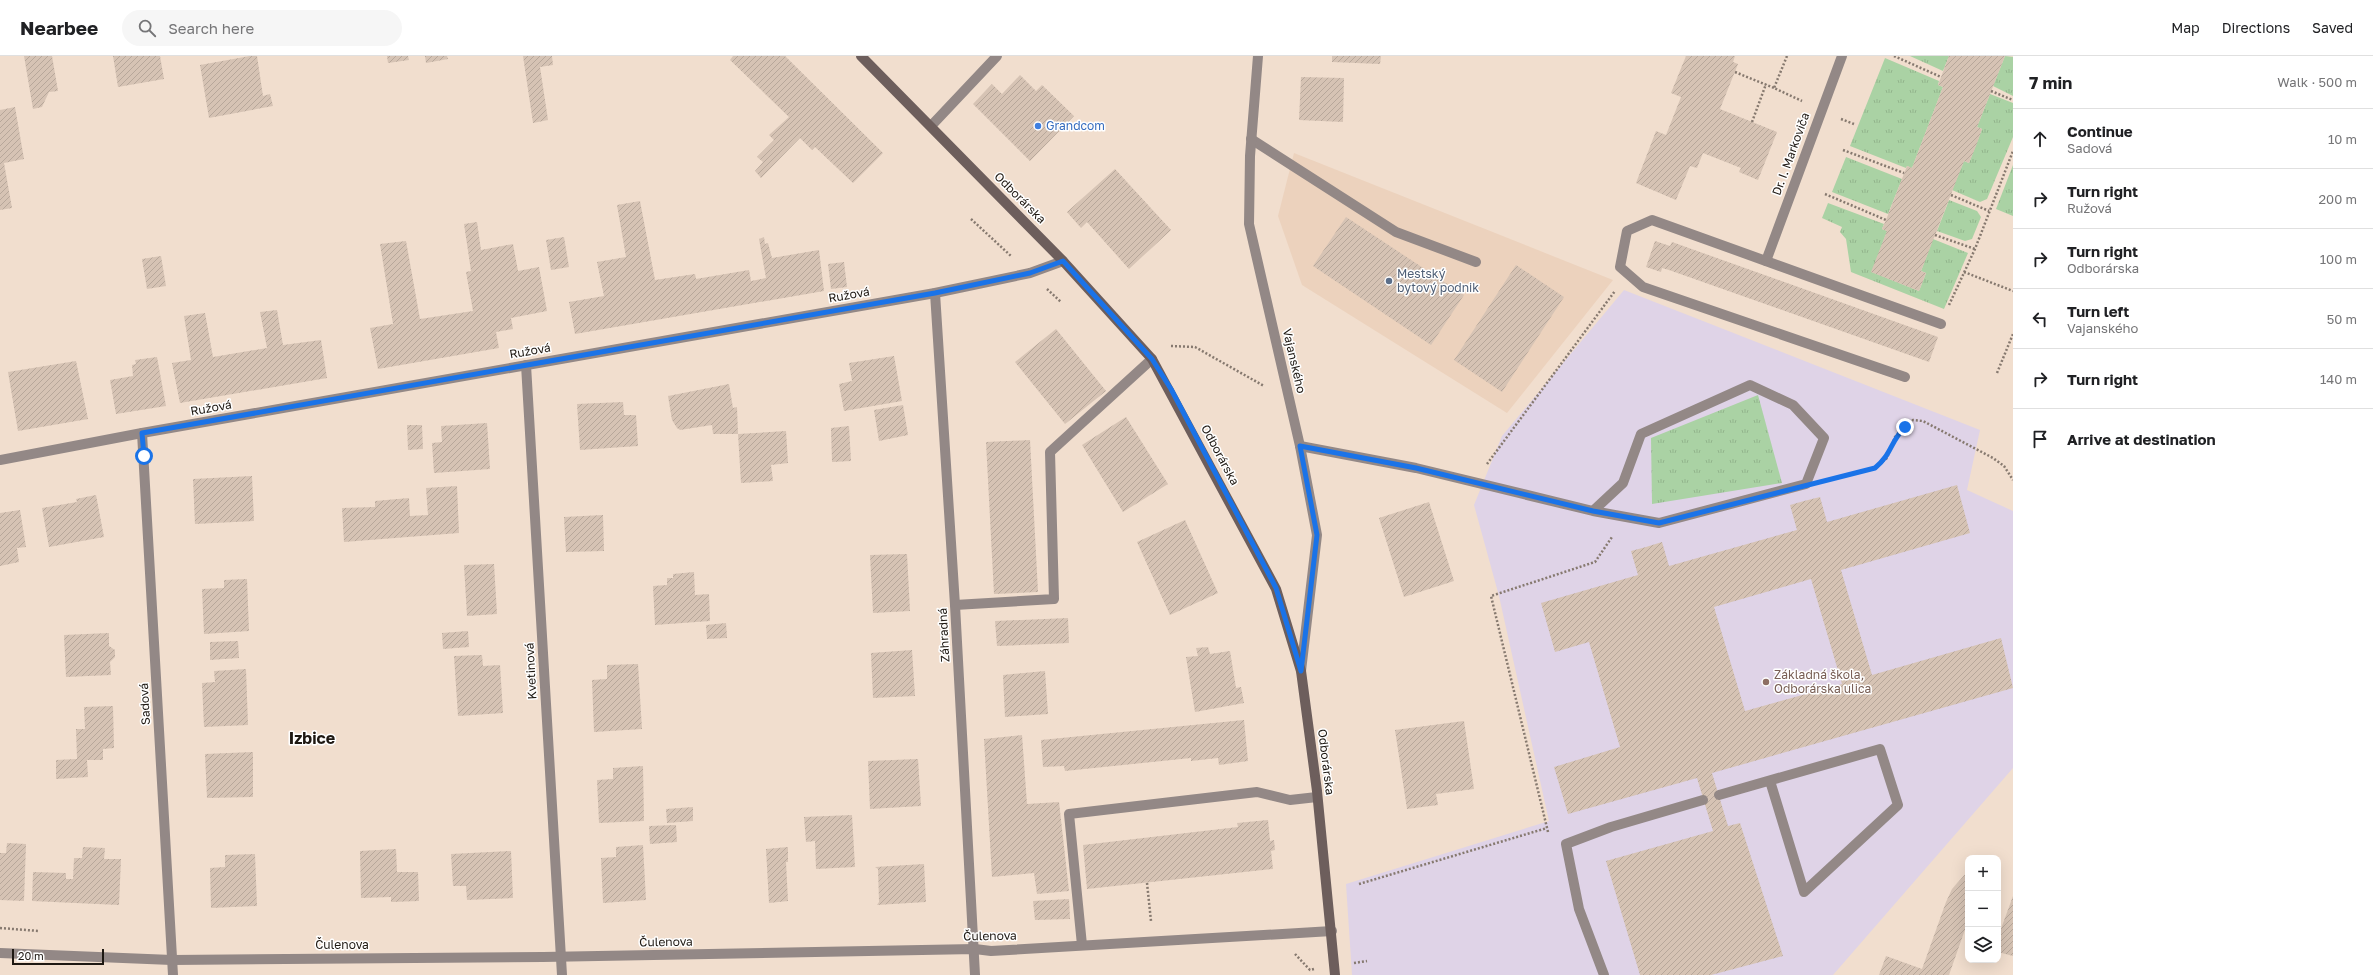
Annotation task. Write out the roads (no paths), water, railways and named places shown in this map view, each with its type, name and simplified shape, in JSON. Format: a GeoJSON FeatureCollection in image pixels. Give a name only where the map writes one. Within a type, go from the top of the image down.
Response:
{"type":"FeatureCollection","features":[{"type":"Feature","properties":{"kind":"main road","name":"Odborárska"},"geometry":{"type":"LineString","coordinates":[[861,56],[1063,261],[1152,359],[1276,588],[1301,671],[1318,797],[1335,975]]}},
{"type":"Feature","properties":{"kind":"street"},"geometry":{"type":"LineString","coordinates":[[931,126],[997,56]]}},
{"type":"Feature","properties":{"kind":"street","name":"Vajanského"},"geometry":{"type":"LineString","coordinates":[[1258,56],[1251,139],[1249,224],[1300,446],[1317,535],[1301,671]]}},
{"type":"Feature","properties":{"kind":"street","name":"Dr. I. Markoviča"},"geometry":{"type":"LineString","coordinates":[[1766,261],[1842,56]]}},
{"type":"Feature","properties":{"kind":"street"},"geometry":{"type":"LineString","coordinates":[[1251,139],[1396,232],[1476,262]]}},
{"type":"Feature","properties":{"kind":"street"},"geometry":{"type":"LineString","coordinates":[[1905,377],[1643,287],[1620,267],[1627,231],[1652,220],[1941,324]]}},
{"type":"Feature","properties":{"kind":"street","name":"Ružová"},"geometry":{"type":"LineString","coordinates":[[0,460],[142,433],[935,293],[1030,273],[1063,261]]}},
{"type":"Feature","properties":{"kind":"street","name":"Záhradná"},"geometry":{"type":"LineString","coordinates":[[935,293],[955,605],[972,931],[975,949],[975,975]]}},
{"type":"Feature","properties":{"kind":"street"},"geometry":{"type":"LineString","coordinates":[[955,605],[1054,599],[1050,452],[1152,359]]}},
{"type":"Feature","properties":{"kind":"street","name":"Kvetinová"},"geometry":{"type":"LineString","coordinates":[[526,365],[562,975]]}},
{"type":"Feature","properties":{"kind":"street"},"geometry":{"type":"LineString","coordinates":[[1300,446],[1416,468],[1593,511],[1659,523],[1806,484],[1824,438],[1793,405],[1750,385],[1640,434],[1623,483],[1593,511]]}},
{"type":"Feature","properties":{"kind":"street","name":"Sadová"},"geometry":{"type":"LineString","coordinates":[[142,433],[173,975]]}},
{"type":"Feature","properties":{"kind":"street"},"geometry":{"type":"LineString","coordinates":[[1719,795],[1880,749],[1898,805],[1804,892],[1770,781]]}},
{"type":"Feature","properties":{"kind":"street"},"geometry":{"type":"LineString","coordinates":[[1082,945],[1069,814],[1257,792],[1290,800],[1318,797]]}},
{"type":"Feature","properties":{"kind":"street"},"geometry":{"type":"LineString","coordinates":[[1604,975],[1579,909],[1566,844],[1611,827],[1704,800]]}},
{"type":"Feature","properties":{"kind":"street","name":"Čulenova"},"geometry":{"type":"LineString","coordinates":[[0,953],[172,960],[560,956],[975,949],[991,951],[1332,931]]}},
{"type":"Feature","properties":{"kind":"place","name":"Grandcom"},"geometry":{"type":"Point","coordinates":[1038,126]}},
{"type":"Feature","properties":{"kind":"place","name":"Mestský bytový podnik"},"geometry":{"type":"Point","coordinates":[1389,281]}},
{"type":"Feature","properties":{"kind":"place","name":"Základná škola, Odborárska ulica"},"geometry":{"type":"Point","coordinates":[1766,682]}},
{"type":"Feature","properties":{"kind":"district","name":"Izbice"},"geometry":{"type":"Point","coordinates":[312,738]}}]}
